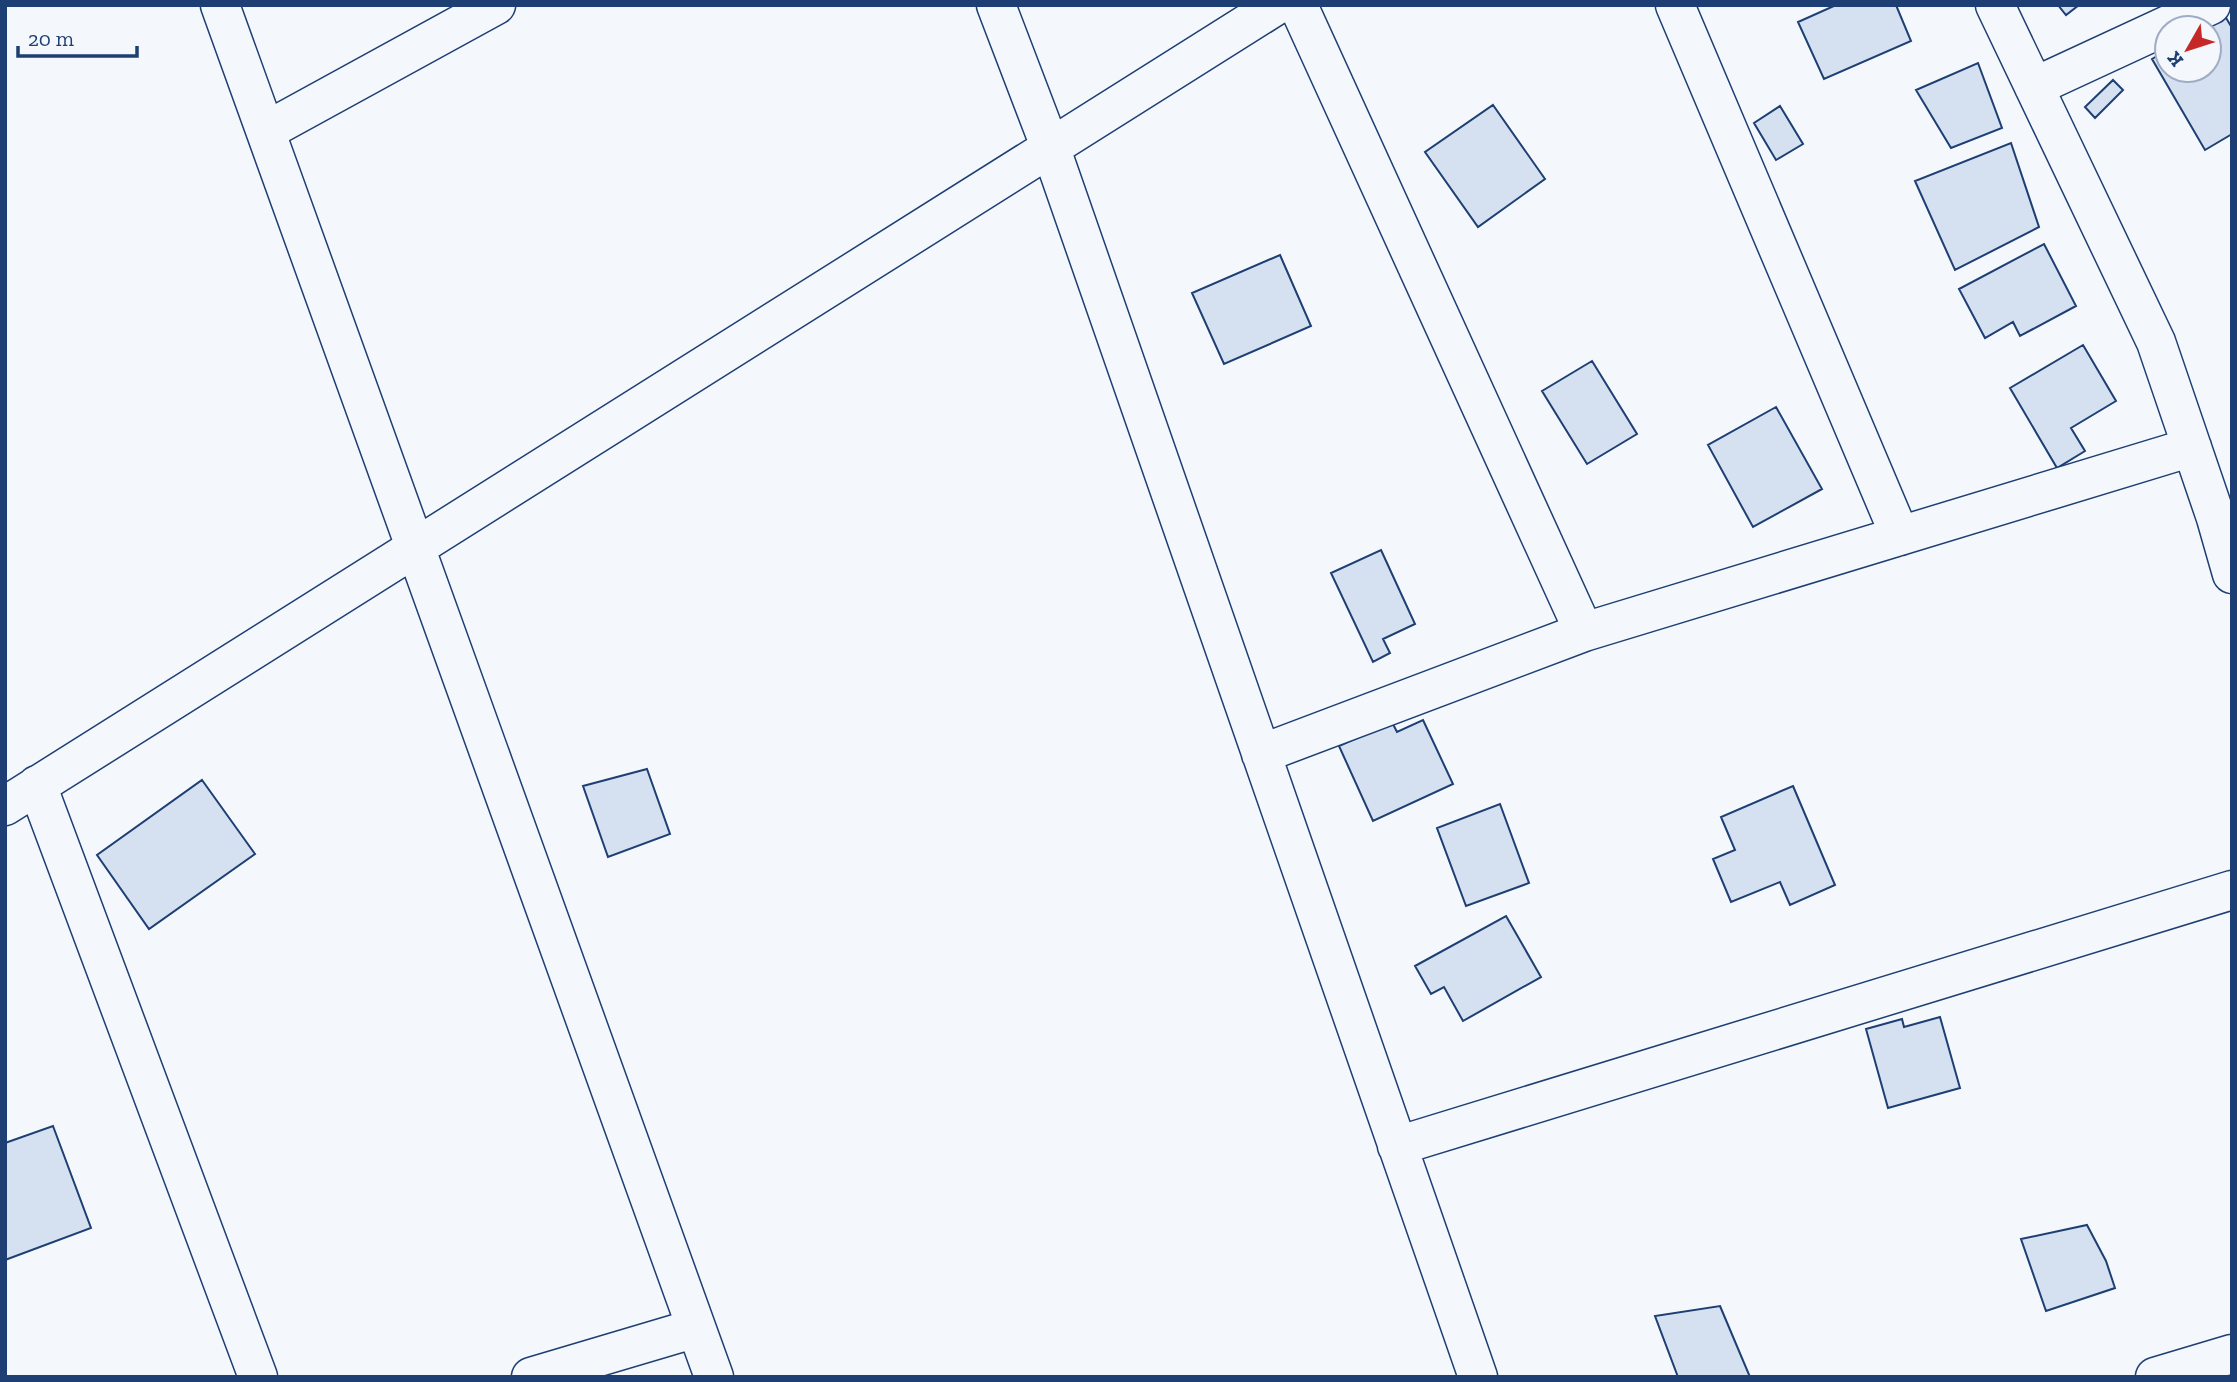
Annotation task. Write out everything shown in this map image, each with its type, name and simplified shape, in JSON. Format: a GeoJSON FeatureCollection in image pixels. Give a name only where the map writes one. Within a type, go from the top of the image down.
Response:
{"type":"FeatureCollection","features":[{"type":"Feature","properties":{"kind":"street"},"geometry":{"type":"LineString","coordinates":[[220,5],[714,1377]]}},
{"type":"Feature","properties":{"kind":"street"},"geometry":{"type":"LineString","coordinates":[[266,131],[496,5]]}},
{"type":"Feature","properties":{"kind":"street"},"geometry":{"type":"LineString","coordinates":[[996,5],[1051,149],[1478,1377]]}},
{"type":"Feature","properties":{"kind":"street"},"geometry":{"type":"LineString","coordinates":[[5,806],[1277,5]]}},
{"type":"Feature","properties":{"kind":"street"},"geometry":{"type":"LineString","coordinates":[[1298,5],[1584,632]]}},
{"type":"Feature","properties":{"kind":"street"},"geometry":{"type":"LineString","coordinates":[[1675,5],[1900,536]]}},
{"type":"Feature","properties":{"kind":"street"},"geometry":{"type":"LineString","coordinates":[[1995,5],[2157,342],[2192,447],[2218,478],[2232,574]]}},
{"type":"Feature","properties":{"kind":"street"},"geometry":{"type":"LineString","coordinates":[[2034,88],[2211,5]]}},
{"type":"Feature","properties":{"kind":"street"},"geometry":{"type":"LineString","coordinates":[[1261,754],[1584,632],[2192,447]]}},
{"type":"Feature","properties":{"kind":"street"},"geometry":{"type":"LineString","coordinates":[[37,785],[258,1377]]}},
{"type":"Feature","properties":{"kind":"street"},"geometry":{"type":"LineString","coordinates":[[1397,1146],[2232,890]]}},
{"type":"Feature","properties":{"kind":"street"},"geometry":{"type":"LineString","coordinates":[[531,1377],[696,1328]]}},
{"type":"Feature","properties":{"kind":"street"},"geometry":{"type":"LineString","coordinates":[[2155,1377],[2232,1354]]}},
{"type":"Feature","properties":{"kind":"building"},"geometry":{"type":"Polygon","coordinates":[[[1836,5],[1896,5],[1911,41],[1824,79],[1798,22],[1836,5]]]}},
{"type":"Feature","properties":{"kind":"building"},"geometry":{"type":"Polygon","coordinates":[[[2058,5],[2079,5],[2066,15],[2058,5]]]}},
{"type":"Feature","properties":{"kind":"building"},"geometry":{"type":"Polygon","coordinates":[[[2225,16],[2232,28],[2232,134],[2205,150],[2167,84],[2223,84],[2225,16]]]}},
{"type":"Feature","properties":{"kind":"building"},"geometry":{"type":"Polygon","coordinates":[[[1978,63],[2002,128],[1951,148],[1916,90],[1978,63]]]}},
{"type":"Feature","properties":{"kind":"building"},"geometry":{"type":"Polygon","coordinates":[[[2113,80],[2123,90],[2095,118],[2085,107],[2113,80]]]}},
{"type":"Feature","properties":{"kind":"building"},"geometry":{"type":"Polygon","coordinates":[[[1493,105],[1545,179],[1478,227],[1425,152],[1493,105]]]}},
{"type":"Feature","properties":{"kind":"building"},"geometry":{"type":"Polygon","coordinates":[[[1780,106],[1803,144],[1776,160],[1754,123],[1780,106]]]}},
{"type":"Feature","properties":{"kind":"building"},"geometry":{"type":"Polygon","coordinates":[[[2011,143],[2039,227],[1955,270],[1915,181],[2011,143]]]}},
{"type":"Feature","properties":{"kind":"building"},"geometry":{"type":"Polygon","coordinates":[[[2044,244],[2076,306],[2020,336],[2013,322],[1985,338],[1959,289],[2044,244]]]}},
{"type":"Feature","properties":{"kind":"building"},"geometry":{"type":"Polygon","coordinates":[[[1280,255],[1311,326],[1224,364],[1192,293],[1280,255]]]}},
{"type":"Feature","properties":{"kind":"building"},"geometry":{"type":"Polygon","coordinates":[[[2083,345],[2116,401],[2071,428],[2085,451],[2057,468],[2010,388],[2083,345]]]}},
{"type":"Feature","properties":{"kind":"building"},"geometry":{"type":"Polygon","coordinates":[[[1592,361],[1637,434],[1587,464],[1542,391],[1592,361]]]}},
{"type":"Feature","properties":{"kind":"building"},"geometry":{"type":"Polygon","coordinates":[[[1776,407],[1822,489],[1753,527],[1708,445],[1776,407]]]}},
{"type":"Feature","properties":{"kind":"building"},"geometry":{"type":"Polygon","coordinates":[[[1381,550],[1415,624],[1383,639],[1390,653],[1373,662],[1331,573],[1381,550]]]}},
{"type":"Feature","properties":{"kind":"building"},"geometry":{"type":"Polygon","coordinates":[[[1423,720],[1453,784],[1373,821],[1339,746],[1392,722],[1397,732],[1423,720]]]}},
{"type":"Feature","properties":{"kind":"building"},"geometry":{"type":"Polygon","coordinates":[[[647,769],[670,834],[608,857],[583,786],[647,769]]]}},
{"type":"Feature","properties":{"kind":"building"},"geometry":{"type":"Polygon","coordinates":[[[202,780],[255,854],[149,929],[97,855],[202,780]]]}},
{"type":"Feature","properties":{"kind":"building"},"geometry":{"type":"Polygon","coordinates":[[[1793,786],[1835,885],[1790,905],[1780,882],[1731,902],[1713,859],[1735,850],[1721,817],[1793,786]]]}},
{"type":"Feature","properties":{"kind":"building"},"geometry":{"type":"Polygon","coordinates":[[[1500,804],[1529,883],[1466,906],[1437,828],[1500,804]]]}},
{"type":"Feature","properties":{"kind":"building"},"geometry":{"type":"Polygon","coordinates":[[[1506,916],[1541,977],[1463,1021],[1444,987],[1431,994],[1415,966],[1506,916]]]}},
{"type":"Feature","properties":{"kind":"building"},"geometry":{"type":"Polygon","coordinates":[[[1940,1017],[1960,1088],[1888,1108],[1866,1029],[1902,1019],[1904,1027],[1940,1017]]]}},
{"type":"Feature","properties":{"kind":"building"},"geometry":{"type":"Polygon","coordinates":[[[53,1126],[91,1228],[5,1260],[5,1143],[53,1126]]]}},
{"type":"Feature","properties":{"kind":"building"},"geometry":{"type":"Polygon","coordinates":[[[2087,1225],[2106,1261],[2115,1288],[2046,1311],[2021,1239],[2087,1225]]]}},
{"type":"Feature","properties":{"kind":"building"},"geometry":{"type":"Polygon","coordinates":[[[1720,1306],[1750,1377],[1678,1377],[1655,1316],[1720,1306]]]}}]}
